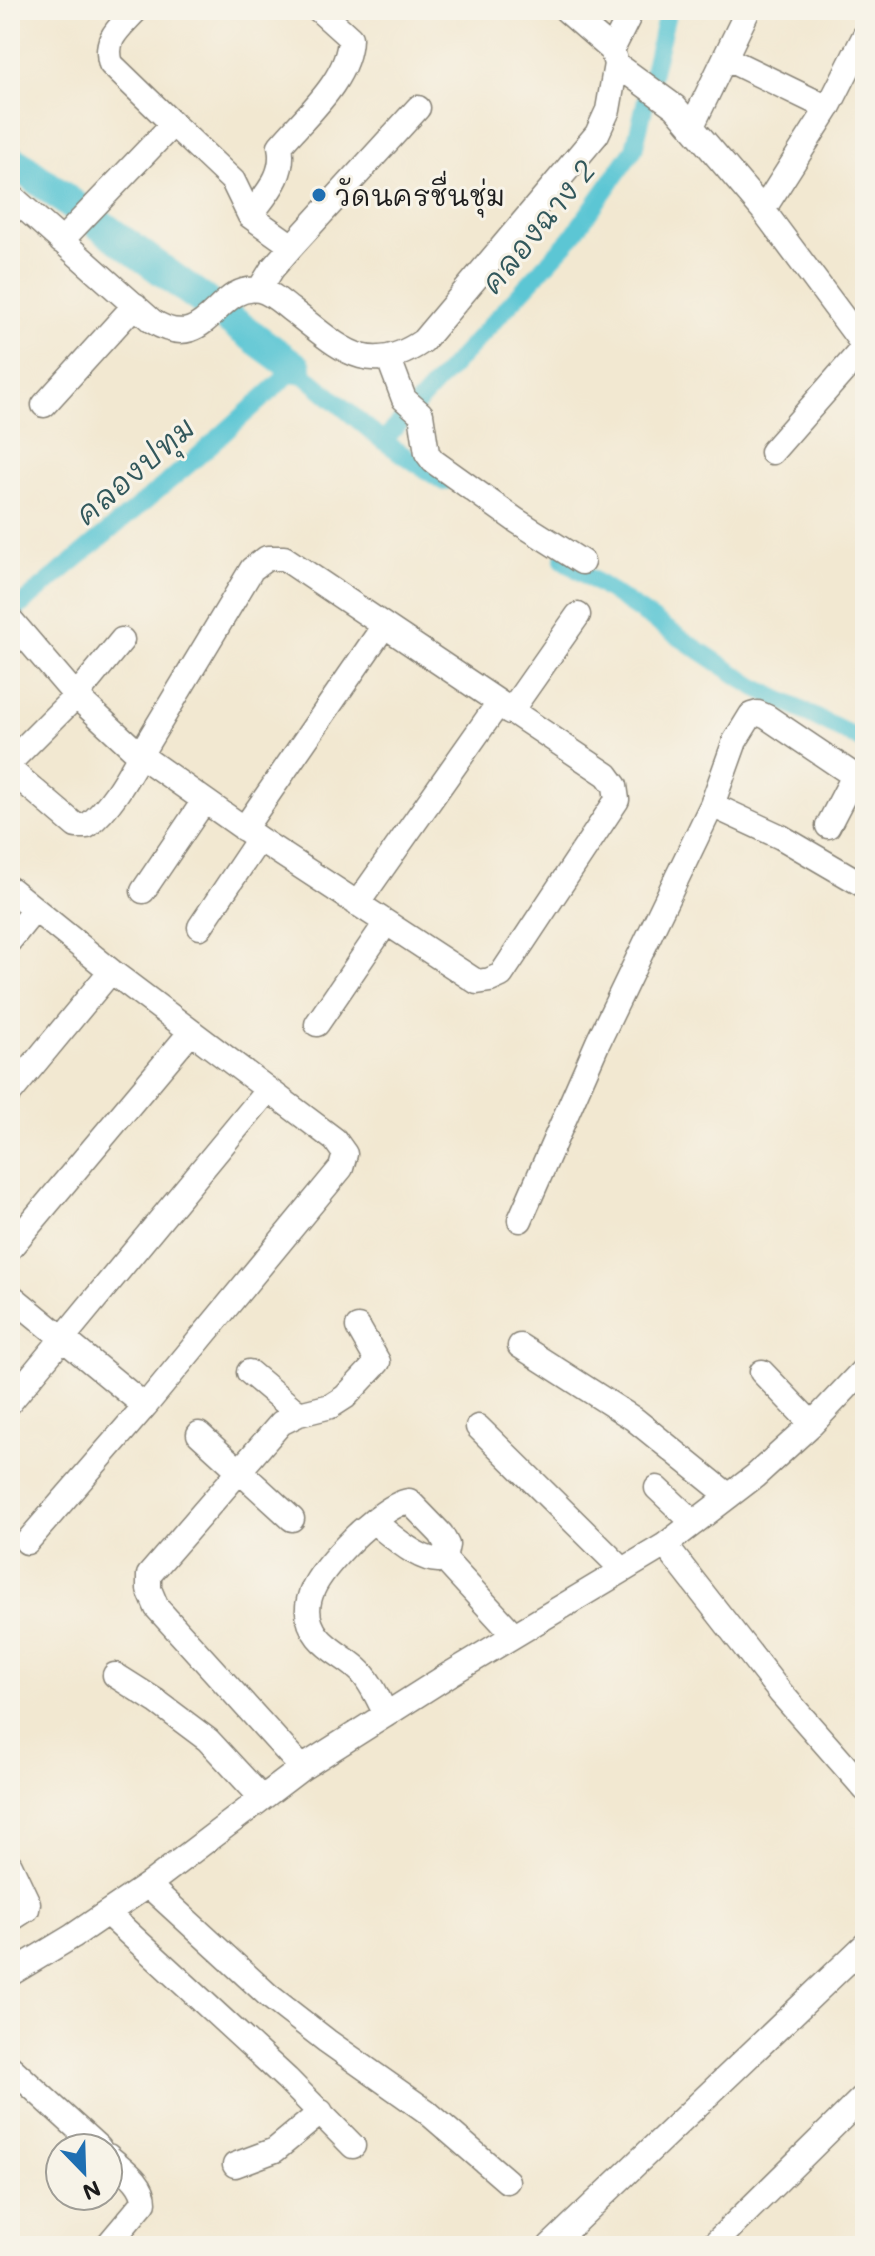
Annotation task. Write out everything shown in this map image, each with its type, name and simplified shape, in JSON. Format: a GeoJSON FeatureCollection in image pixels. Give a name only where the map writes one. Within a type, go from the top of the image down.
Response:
{"type":"FeatureCollection","features":[{"type":"Feature","properties":{"kind":"street"},"geometry":{"type":"LineString","coordinates":[[136,10],[110,40],[107,51],[111,64],[233,181],[250,216],[292,246]]}},
{"type":"Feature","properties":{"kind":"street"},"geometry":{"type":"LineString","coordinates":[[250,216],[279,175],[282,158],[280,146],[338,78],[350,48],[350,38],[319,10]]}},
{"type":"Feature","properties":{"kind":"street"},"geometry":{"type":"LineString","coordinates":[[566,10],[621,63],[675,107],[692,126],[763,210],[865,347],[772,452]]}},
{"type":"Feature","properties":{"kind":"street"},"geometry":{"type":"LineString","coordinates":[[10,195],[69,233],[135,305],[165,329],[190,330],[203,324],[230,298],[259,290],[274,296],[347,351],[367,359],[389,359],[408,352],[423,341],[597,134],[608,110],[632,10]]}},
{"type":"Feature","properties":{"kind":"street"},"geometry":{"type":"LineString","coordinates":[[692,126],[748,10]]}},
{"type":"Feature","properties":{"kind":"street"},"geometry":{"type":"LineString","coordinates":[[763,210],[828,108],[865,35]]}},
{"type":"Feature","properties":{"kind":"street"},"geometry":{"type":"LineString","coordinates":[[725,58],[828,108]]}},
{"type":"Feature","properties":{"kind":"street"},"geometry":{"type":"LineString","coordinates":[[259,290],[292,246],[418,108]]}},
{"type":"Feature","properties":{"kind":"street"},"geometry":{"type":"LineString","coordinates":[[69,233],[173,124]]}},
{"type":"Feature","properties":{"kind":"street"},"geometry":{"type":"LineString","coordinates":[[44,405],[135,305]]}},
{"type":"Feature","properties":{"kind":"street"},"geometry":{"type":"LineString","coordinates":[[389,359],[433,461],[493,505],[582,562]]}},
{"type":"Feature","properties":{"kind":"street"},"geometry":{"type":"LineString","coordinates":[[10,619],[76,696],[140,755],[251,834],[477,982],[501,975],[617,800],[615,786],[607,775],[284,558],[267,558],[252,569],[140,755],[105,809],[87,826],[76,826],[15,774],[10,766],[17,752],[76,696],[122,640]]}},
{"type":"Feature","properties":{"kind":"street"},"geometry":{"type":"LineString","coordinates":[[357,904],[578,615]]}},
{"type":"Feature","properties":{"kind":"street"},"geometry":{"type":"LineString","coordinates":[[200,927],[251,834],[384,626]]}},
{"type":"Feature","properties":{"kind":"street"},"geometry":{"type":"LineString","coordinates":[[520,1220],[598,1042],[712,805],[735,741],[751,715],[758,713],[860,779],[828,826]]}},
{"type":"Feature","properties":{"kind":"street"},"geometry":{"type":"LineString","coordinates":[[143,891],[204,801]]}},
{"type":"Feature","properties":{"kind":"street"},"geometry":{"type":"LineString","coordinates":[[712,805],[781,837],[865,886]]}},
{"type":"Feature","properties":{"kind":"street"},"geometry":{"type":"LineString","coordinates":[[10,889],[111,971],[335,1140],[345,1154],[341,1168],[145,1406],[27,1542]]}},
{"type":"Feature","properties":{"kind":"street"},"geometry":{"type":"LineString","coordinates":[[10,940],[35,909]]}},
{"type":"Feature","properties":{"kind":"street"},"geometry":{"type":"LineString","coordinates":[[317,1024],[386,923]]}},
{"type":"Feature","properties":{"kind":"street"},"geometry":{"type":"LineString","coordinates":[[10,1093],[111,971]]}},
{"type":"Feature","properties":{"kind":"street"},"geometry":{"type":"LineString","coordinates":[[10,1248],[191,1032]]}},
{"type":"Feature","properties":{"kind":"street"},"geometry":{"type":"LineString","coordinates":[[10,1402],[267,1091]]}},
{"type":"Feature","properties":{"kind":"street"},"geometry":{"type":"LineString","coordinates":[[10,1295],[145,1406]]}},
{"type":"Feature","properties":{"kind":"street"},"geometry":{"type":"LineString","coordinates":[[302,1768],[157,1608],[149,1589],[149,1575],[281,1423],[299,1414],[331,1406],[374,1369],[378,1362],[376,1355],[358,1327]]}},
{"type":"Feature","properties":{"kind":"street"},"geometry":{"type":"LineString","coordinates":[[520,1346],[634,1419],[729,1496]]}},
{"type":"Feature","properties":{"kind":"street"},"geometry":{"type":"LineString","coordinates":[[10,1974],[148,1885],[302,1768],[665,1545],[729,1496],[812,1424],[865,1368]]}},
{"type":"Feature","properties":{"kind":"street"},"geometry":{"type":"LineString","coordinates":[[249,1372],[299,1414]]}},
{"type":"Feature","properties":{"kind":"street"},"geometry":{"type":"LineString","coordinates":[[762,1372],[812,1424]]}},
{"type":"Feature","properties":{"kind":"street"},"geometry":{"type":"LineString","coordinates":[[478,1427],[623,1570]]}},
{"type":"Feature","properties":{"kind":"street"},"geometry":{"type":"LineString","coordinates":[[199,1434],[292,1519]]}},
{"type":"Feature","properties":{"kind":"street"},"geometry":{"type":"LineString","coordinates":[[657,1488],[694,1523]]}},
{"type":"Feature","properties":{"kind":"street"},"geometry":{"type":"LineString","coordinates":[[386,1715],[364,1675],[318,1637],[309,1621],[308,1599],[316,1579],[350,1541],[397,1505],[409,1501],[441,1534],[447,1545],[444,1559]]}},
{"type":"Feature","properties":{"kind":"street"},"geometry":{"type":"LineString","coordinates":[[374,1522],[423,1558],[436,1562],[444,1559]]}},
{"type":"Feature","properties":{"kind":"street"},"geometry":{"type":"LineString","coordinates":[[665,1545],[780,1692],[865,1789]]}},
{"type":"Feature","properties":{"kind":"street"},"geometry":{"type":"LineString","coordinates":[[444,1559],[514,1635]]}},
{"type":"Feature","properties":{"kind":"street"},"geometry":{"type":"LineString","coordinates":[[115,1675],[208,1740],[261,1797]]}},
{"type":"Feature","properties":{"kind":"street"},"geometry":{"type":"LineString","coordinates":[[10,1865],[28,1903],[27,1909],[10,1920]]}},
{"type":"Feature","properties":{"kind":"street"},"geometry":{"type":"LineString","coordinates":[[148,1885],[269,1996],[426,2111],[507,2181]]}},
{"type":"Feature","properties":{"kind":"street"},"geometry":{"type":"LineString","coordinates":[[107,1913],[321,2112],[353,2146]]}},
{"type":"Feature","properties":{"kind":"street"},"geometry":{"type":"LineString","coordinates":[[550,2246],[865,1945]]}},
{"type":"Feature","properties":{"kind":"street"},"geometry":{"type":"LineString","coordinates":[[10,2067],[81,2132]]}},
{"type":"Feature","properties":{"kind":"street"},"geometry":{"type":"LineString","coordinates":[[712,2246],[865,2095]]}},
{"type":"Feature","properties":{"kind":"street"},"geometry":{"type":"LineString","coordinates":[[235,2165],[275,2150],[321,2112]]}},
{"type":"Feature","properties":{"kind":"street"},"geometry":{"type":"LineString","coordinates":[[107,2246],[144,2202],[144,2193],[138,2183],[124,2170]]}},
{"type":"Feature","properties":{"kind":"waterway","name":"คลองฉาง 2"},"geometry":{"type":"LineString","coordinates":[[383,441],[571,238],[634,149],[668,10]]}},
{"type":"Feature","properties":{"kind":"waterway"},"geometry":{"type":"LineString","coordinates":[[10,159],[296,368]]}},
{"type":"Feature","properties":{"kind":"waterway","name":"คลองปทุม"},"geometry":{"type":"LineString","coordinates":[[10,614],[194,460],[296,368],[383,441],[444,482]]}},
{"type":"Feature","properties":{"kind":"waterway"},"geometry":{"type":"LineString","coordinates":[[563,560],[753,686],[865,742]]}},
{"type":"Feature","properties":{"kind":"place","name":"วัดนครชื่นชุ่ม"},"geometry":{"type":"Point","coordinates":[319,195]}}]}
